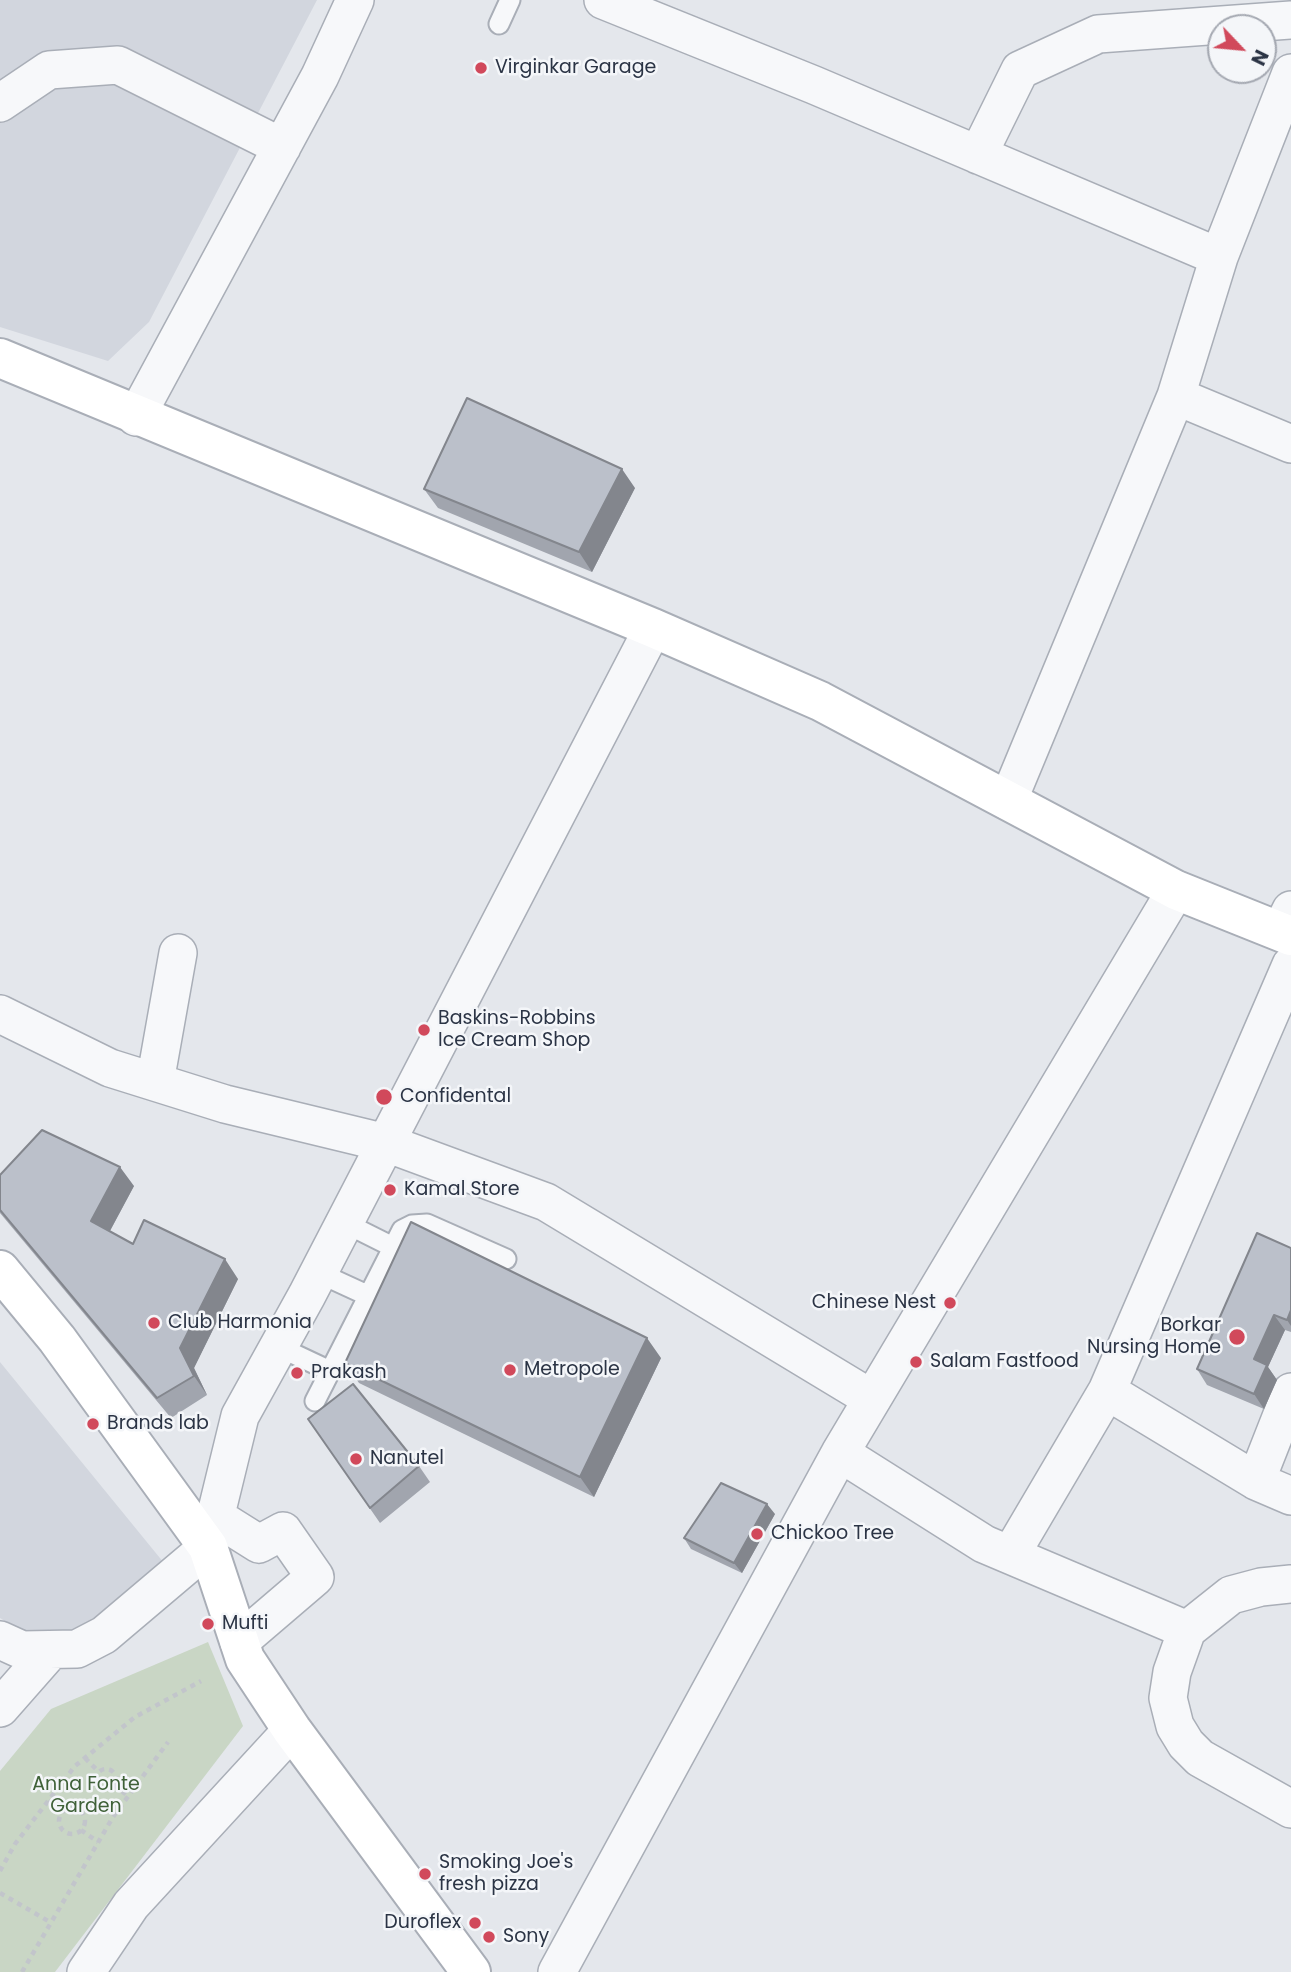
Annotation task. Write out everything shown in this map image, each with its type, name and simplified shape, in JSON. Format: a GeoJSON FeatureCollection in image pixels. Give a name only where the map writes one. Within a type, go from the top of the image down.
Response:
{"type":"FeatureCollection","features":[{"type":"Feature","properties":{"kind":"main road"},"geometry":{"type":"LineString","coordinates":[[0,358],[136,417],[653,628],[820,701],[1176,890],[1289,935]]}},
{"type":"Feature","properties":{"kind":"main road"},"geometry":{"type":"LineString","coordinates":[[0,1270],[212,1532],[245,1659],[292,1730],[471,1972]]}},
{"type":"Feature","properties":{"kind":"street"},"geometry":{"type":"LineString","coordinates":[[136,417],[320,76],[355,0]]}},
{"type":"Feature","properties":{"kind":"street"},"geometry":{"type":"LineString","coordinates":[[603,0],[1219,257]]}},
{"type":"Feature","properties":{"kind":"street"},"geometry":{"type":"LineString","coordinates":[[978,155],[1020,70],[1098,34],[1291,20]]}},
{"type":"Feature","properties":{"kind":"street"},"geometry":{"type":"LineString","coordinates":[[0,103],[49,70],[118,65],[282,147]]}},
{"type":"Feature","properties":{"kind":"street"},"geometry":{"type":"LineString","coordinates":[[1009,801],[1176,397],[1219,257],[1291,74]]}},
{"type":"Feature","properties":{"kind":"street"},"geometry":{"type":"LineString","coordinates":[[1176,397],[1291,444]]}},
{"type":"Feature","properties":{"kind":"street"},"geometry":{"type":"LineString","coordinates":[[0,1640],[22,1650],[77,1649],[104,1635],[212,1532],[240,1416],[319,1273],[653,628]]}},
{"type":"Feature","properties":{"kind":"street"},"geometry":{"type":"LineString","coordinates":[[557,1972],[840,1453],[1176,890]]}},
{"type":"Feature","properties":{"kind":"street"},"geometry":{"type":"LineString","coordinates":[[1010,1554],[1107,1391],[1289,935]]}},
{"type":"Feature","properties":{"kind":"street"},"geometry":{"type":"LineString","coordinates":[[155,1082],[178,953]]}},
{"type":"Feature","properties":{"kind":"street"},"geometry":{"type":"LineString","coordinates":[[0,1014],[110,1068],[225,1104],[386,1143],[546,1202],[872,1399]]}},
{"type":"Feature","properties":{"kind":"street"},"geometry":{"type":"LineString","coordinates":[[1107,1391],[1256,1481],[1291,1496]]}},
{"type":"Feature","properties":{"kind":"street"},"geometry":{"type":"LineString","coordinates":[[1256,1481],[1291,1392]]}},
{"type":"Feature","properties":{"kind":"street"},"geometry":{"type":"LineString","coordinates":[[840,1453],[984,1544],[1187,1630]]}},
{"type":"Feature","properties":{"kind":"street"},"geometry":{"type":"LineString","coordinates":[[212,1532],[259,1544],[283,1531],[315,1577],[239,1643]]}},
{"type":"Feature","properties":{"kind":"street"},"geometry":{"type":"LineString","coordinates":[[1291,1584],[1261,1587],[1231,1595],[1187,1630],[1172,1672],[1168,1698],[1180,1735],[1200,1758],[1291,1809]]}},
{"type":"Feature","properties":{"kind":"street"},"geometry":{"type":"LineString","coordinates":[[0,1708],[51,1650]]}},
{"type":"Feature","properties":{"kind":"street"},"geometry":{"type":"LineString","coordinates":[[86,1972],[131,1905],[292,1730]]}},
{"type":"Feature","properties":{"kind":"lane"},"geometry":{"type":"LineString","coordinates":[[499,24],[510,0]]}},
{"type":"Feature","properties":{"kind":"lane"},"geometry":{"type":"LineString","coordinates":[[345,1223],[393,1247]]}},
{"type":"Feature","properties":{"kind":"lane"},"geometry":{"type":"LineString","coordinates":[[315,1401],[402,1230],[412,1225],[427,1224],[506,1259]]}},
{"type":"Feature","properties":{"kind":"lane"},"geometry":{"type":"LineString","coordinates":[[319,1273],[369,1296]]}},
{"type":"Feature","properties":{"kind":"lane"},"geometry":{"type":"LineString","coordinates":[[279,1347],[330,1371]]}},
{"type":"Feature","properties":{"kind":"path"},"geometry":{"type":"LineString","coordinates":[[0,1871],[15,1844],[75,1766],[135,1717],[201,1681]]}},
{"type":"Feature","properties":{"kind":"path"},"geometry":{"type":"LineString","coordinates":[[22,1972],[98,1842],[168,1742]]}},
{"type":"Feature","properties":{"kind":"path"},"geometry":{"type":"LineString","coordinates":[[85,1758],[99,1771]]}},
{"type":"Feature","properties":{"kind":"path"},"geometry":{"type":"LineString","coordinates":[[111,1769],[116,1774],[114,1785],[108,1789],[99,1787],[95,1781],[99,1771],[111,1769]]}},
{"type":"Feature","properties":{"kind":"path"},"geometry":{"type":"LineString","coordinates":[[114,1785],[128,1796]]}},
{"type":"Feature","properties":{"kind":"path"},"geometry":{"type":"LineString","coordinates":[[48,1801],[62,1812]]}},
{"type":"Feature","properties":{"kind":"path"},"geometry":{"type":"LineString","coordinates":[[73,1808],[81,1812],[85,1819],[81,1830],[73,1835],[64,1833],[59,1825],[62,1812],[73,1808]]}},
{"type":"Feature","properties":{"kind":"path"},"geometry":{"type":"LineString","coordinates":[[81,1830],[98,1842]]}},
{"type":"Feature","properties":{"kind":"path"},"geometry":{"type":"LineString","coordinates":[[0,1893],[50,1922]]}},
{"type":"Feature","properties":{"kind":"shaded area"},"geometry":{"type":"Polygon","coordinates":[[[0,0],[317,0],[149,322],[108,361],[0,327],[0,0]]]}},
{"type":"Feature","properties":{"kind":"shaded area"},"geometry":{"type":"Polygon","coordinates":[[[0,1362],[164,1563],[71,1637],[27,1635],[0,1618],[0,1362]]]}},
{"type":"Feature","properties":{"kind":"green space","name":"Anna Fonte Garden"},"geometry":{"type":"Polygon","coordinates":[[[208,1642],[243,1726],[55,1972],[0,1972],[0,1771],[51,1709],[208,1642]]]}},
{"type":"Feature","properties":{"kind":"building"},"geometry":{"type":"Polygon","coordinates":[[[467,398],[622,469],[579,552],[424,489],[467,398]]]}},
{"type":"Feature","properties":{"kind":"building","name":"Club Harmonia"},"geometry":{"type":"Polygon","coordinates":[[[42,1130],[120,1167],[91,1221],[133,1244],[144,1220],[225,1259],[180,1348],[194,1376],[157,1398],[0,1210],[0,1175],[42,1130]]]}},
{"type":"Feature","properties":{"kind":"building","name":"Metropole"},"geometry":{"type":"Polygon","coordinates":[[[411,1222],[647,1338],[580,1477],[345,1363],[411,1222]]]}},
{"type":"Feature","properties":{"kind":"building"},"geometry":{"type":"Polygon","coordinates":[[[1257,1233],[1291,1248],[1291,1310],[1287,1320],[1274,1315],[1254,1359],[1267,1365],[1254,1394],[1197,1369],[1257,1233]]]}},
{"type":"Feature","properties":{"kind":"building"},"geometry":{"type":"Polygon","coordinates":[[[353,1384],[419,1466],[370,1508],[308,1419],[353,1384]]]}},
{"type":"Feature","properties":{"kind":"building"},"geometry":{"type":"Polygon","coordinates":[[[721,1483],[767,1504],[734,1563],[684,1538],[721,1483]]]}},
{"type":"Feature","properties":{"kind":"place","name":"Virginkar Garage"},"geometry":{"type":"Point","coordinates":[481,68]}},
{"type":"Feature","properties":{"kind":"place","name":"Baskins-Robbins Ice Cream Shop"},"geometry":{"type":"Point","coordinates":[424,1030]}},
{"type":"Feature","properties":{"kind":"place","name":"Confidental"},"geometry":{"type":"Point","coordinates":[384,1097]}},
{"type":"Feature","properties":{"kind":"place","name":"Kamal Store"},"geometry":{"type":"Point","coordinates":[390,1190]}},
{"type":"Feature","properties":{"kind":"place","name":"Chinese Nest"},"geometry":{"type":"Point","coordinates":[950,1303]}},
{"type":"Feature","properties":{"kind":"place","name":"Club Harmonia"},"geometry":{"type":"Point","coordinates":[154,1323]}},
{"type":"Feature","properties":{"kind":"place","name":"Borkar Nursing Home"},"geometry":{"type":"Point","coordinates":[1237,1337]}},
{"type":"Feature","properties":{"kind":"place","name":"Salam Fastfood"},"geometry":{"type":"Point","coordinates":[916,1362]}},
{"type":"Feature","properties":{"kind":"place","name":"Metropole"},"geometry":{"type":"Point","coordinates":[510,1370]}},
{"type":"Feature","properties":{"kind":"place","name":"Prakash"},"geometry":{"type":"Point","coordinates":[297,1373]}},
{"type":"Feature","properties":{"kind":"place","name":"Brands lab"},"geometry":{"type":"Point","coordinates":[93,1424]}},
{"type":"Feature","properties":{"kind":"place","name":"Nanutel"},"geometry":{"type":"Point","coordinates":[356,1459]}},
{"type":"Feature","properties":{"kind":"place","name":"Chickoo Tree"},"geometry":{"type":"Point","coordinates":[757,1534]}},
{"type":"Feature","properties":{"kind":"place","name":"Mufti"},"geometry":{"type":"Point","coordinates":[208,1624]}},
{"type":"Feature","properties":{"kind":"place","name":"Smoking Joe's fresh pizza"},"geometry":{"type":"Point","coordinates":[425,1874]}},
{"type":"Feature","properties":{"kind":"place","name":"Duroflex"},"geometry":{"type":"Point","coordinates":[475,1923]}},
{"type":"Feature","properties":{"kind":"place","name":"Sony"},"geometry":{"type":"Point","coordinates":[489,1937]}}]}
